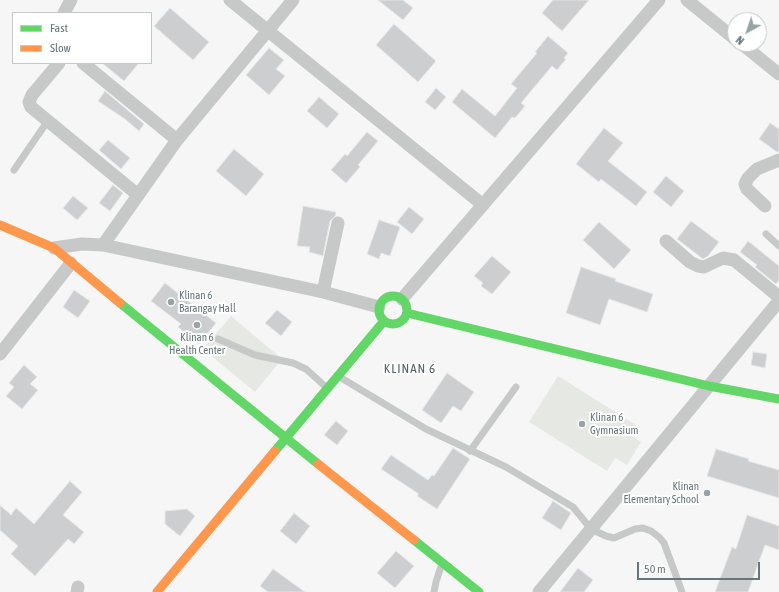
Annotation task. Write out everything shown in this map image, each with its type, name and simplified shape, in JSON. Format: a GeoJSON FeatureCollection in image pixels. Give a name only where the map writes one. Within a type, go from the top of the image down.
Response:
{"type":"FeatureCollection","features":[{"type":"Feature","properties":{"kind":"street"},"geometry":{"type":"LineString","coordinates":[[65,12],[71,0]]}},
{"type":"Feature","properties":{"kind":"street"},"geometry":{"type":"LineString","coordinates":[[230,0],[482,206]]}},
{"type":"Feature","properties":{"kind":"street"},"geometry":{"type":"LineString","coordinates":[[402,299],[659,0]]}},
{"type":"Feature","properties":{"kind":"street"},"geometry":{"type":"LineString","coordinates":[[687,0],[727,32]]}},
{"type":"Feature","properties":{"kind":"street"},"geometry":{"type":"LineString","coordinates":[[103,245],[177,140],[268,30],[288,2]]}},
{"type":"Feature","properties":{"kind":"street"},"geometry":{"type":"LineString","coordinates":[[752,52],[779,74]]}},
{"type":"Feature","properties":{"kind":"street"},"geometry":{"type":"LineString","coordinates":[[58,64],[32,95],[29,102],[31,107],[47,122],[138,195]]}},
{"type":"Feature","properties":{"kind":"street"},"geometry":{"type":"LineString","coordinates":[[84,64],[177,140]]}},
{"type":"Feature","properties":{"kind":"street"},"geometry":{"type":"LineString","coordinates":[[765,206],[747,189],[745,184],[748,178],[757,169],[779,160]]}},
{"type":"Feature","properties":{"kind":"street"},"geometry":{"type":"LineString","coordinates":[[323,292],[338,223]]}},
{"type":"Feature","properties":{"kind":"street"},"geometry":{"type":"LineString","coordinates":[[0,225],[54,248],[286,438],[479,592]]}},
{"type":"Feature","properties":{"kind":"street"},"geometry":{"type":"LineString","coordinates":[[666,241],[690,262],[698,266],[704,267],[723,258],[734,260],[779,297]]}},
{"type":"Feature","properties":{"kind":"street"},"geometry":{"type":"LineString","coordinates":[[54,248],[82,244],[103,245],[323,292],[380,307]]}},
{"type":"Feature","properties":{"kind":"street"},"geometry":{"type":"LineString","coordinates":[[0,354],[71,263]]}},
{"type":"Feature","properties":{"kind":"street"},"geometry":{"type":"LineString","coordinates":[[393,296],[402,299],[405,303],[407,313],[405,318],[397,323],[388,323],[384,321],[381,317],[380,307],[384,299],[393,296]]}},
{"type":"Feature","properties":{"kind":"street"},"geometry":{"type":"LineString","coordinates":[[539,592],[779,301]]}},
{"type":"Feature","properties":{"kind":"street"},"geometry":{"type":"LineString","coordinates":[[407,313],[709,386],[779,399]]}},
{"type":"Feature","properties":{"kind":"street"},"geometry":{"type":"LineString","coordinates":[[157,592],[384,321]]}},
{"type":"Feature","properties":{"kind":"lane"},"geometry":{"type":"LineString","coordinates":[[14,170],[47,122]]}},
{"type":"Feature","properties":{"kind":"lane"},"geometry":{"type":"LineString","coordinates":[[766,234],[779,246]]}},
{"type":"Feature","properties":{"kind":"lane"},"geometry":{"type":"LineString","coordinates":[[218,339],[255,355],[293,363],[306,369],[328,388]]}},
{"type":"Feature","properties":{"kind":"lane"},"geometry":{"type":"LineString","coordinates":[[338,376],[426,429],[506,467],[574,507],[591,529],[614,538],[635,529],[642,528],[651,530],[664,543],[682,592]]}},
{"type":"Feature","properties":{"kind":"lane"},"geometry":{"type":"LineString","coordinates":[[470,451],[516,387]]}},
{"type":"Feature","properties":{"kind":"lane"},"geometry":{"type":"LineString","coordinates":[[434,592],[442,563]]}},
{"type":"Feature","properties":{"kind":"shaded area"},"geometry":{"type":"Polygon","coordinates":[[[231,316],[282,359],[255,392],[203,349],[231,316]]]}},
{"type":"Feature","properties":{"kind":"shaded area","name":"Klinan 6 Gymnasium"},"geometry":{"type":"Polygon","coordinates":[[[558,376],[636,425],[630,435],[641,442],[627,465],[615,458],[607,471],[529,422],[558,376]]]}},
{"type":"Feature","properties":{"kind":"building"},"geometry":{"type":"Polygon","coordinates":[[[378,0],[403,0],[413,8],[403,20],[378,0]]]}},
{"type":"Feature","properties":{"kind":"building"},"geometry":{"type":"Polygon","coordinates":[[[553,0],[589,0],[562,31],[542,13],[553,0]]]}},
{"type":"Feature","properties":{"kind":"building"},"geometry":{"type":"Polygon","coordinates":[[[170,8],[209,42],[193,60],[154,26],[170,8]]]}},
{"type":"Feature","properties":{"kind":"building"},"geometry":{"type":"Polygon","coordinates":[[[394,24],[436,61],[418,82],[376,45],[394,24]]]}},
{"type":"Feature","properties":{"kind":"building"},"geometry":{"type":"Polygon","coordinates":[[[548,36],[568,53],[564,58],[566,59],[557,70],[552,66],[521,103],[525,106],[515,118],[512,117],[495,138],[452,102],[462,89],[495,116],[517,88],[511,84],[537,53],[535,52],[548,36]]]}},
{"type":"Feature","properties":{"kind":"building"},"geometry":{"type":"Polygon","coordinates":[[[269,48],[284,60],[276,69],[285,76],[269,95],[246,75],[269,48]]]}},
{"type":"Feature","properties":{"kind":"building"},"geometry":{"type":"Polygon","coordinates":[[[103,64],[138,64],[124,81],[103,64]]]}},
{"type":"Feature","properties":{"kind":"building"},"geometry":{"type":"Polygon","coordinates":[[[436,88],[446,97],[435,110],[425,102],[436,88]]]}},
{"type":"Feature","properties":{"kind":"building"},"geometry":{"type":"Polygon","coordinates":[[[105,91],[144,124],[139,131],[125,119],[98,101],[105,91]]]}},
{"type":"Feature","properties":{"kind":"building"},"geometry":{"type":"Polygon","coordinates":[[[319,97],[339,114],[327,128],[307,111],[319,97]]]}},
{"type":"Feature","properties":{"kind":"building"},"geometry":{"type":"Polygon","coordinates":[[[770,123],[779,129],[779,152],[759,139],[770,123]]]}},
{"type":"Feature","properties":{"kind":"building"},"geometry":{"type":"Polygon","coordinates":[[[604,128],[623,143],[608,161],[647,192],[636,206],[601,179],[599,182],[576,164],[604,128]]]}},
{"type":"Feature","properties":{"kind":"building"},"geometry":{"type":"Polygon","coordinates":[[[367,132],[378,141],[358,165],[360,167],[346,183],[331,170],[345,154],[347,156],[367,132]]]}},
{"type":"Feature","properties":{"kind":"building"},"geometry":{"type":"Polygon","coordinates":[[[108,140],[130,158],[121,169],[99,150],[108,140]]]}},
{"type":"Feature","properties":{"kind":"building"},"geometry":{"type":"Polygon","coordinates":[[[234,149],[264,174],[246,196],[216,171],[234,149]]]}},
{"type":"Feature","properties":{"kind":"building"},"geometry":{"type":"Polygon","coordinates":[[[666,176],[684,191],[671,207],[653,192],[666,176]]]}},
{"type":"Feature","properties":{"kind":"building"},"geometry":{"type":"Polygon","coordinates":[[[113,185],[123,193],[110,211],[99,203],[113,185]]]}},
{"type":"Feature","properties":{"kind":"building"},"geometry":{"type":"Polygon","coordinates":[[[73,196],[88,208],[77,220],[63,208],[73,196]]]}},
{"type":"Feature","properties":{"kind":"building"},"geometry":{"type":"Polygon","coordinates":[[[303,206],[336,212],[335,216],[330,221],[323,256],[309,252],[310,247],[297,246],[303,206]]]}},
{"type":"Feature","properties":{"kind":"building"},"geometry":{"type":"Polygon","coordinates":[[[409,207],[424,219],[412,234],[397,222],[409,207]]]}},
{"type":"Feature","properties":{"kind":"building"},"geometry":{"type":"Polygon","coordinates":[[[379,220],[400,227],[390,256],[381,253],[379,259],[367,254],[379,220]]]}},
{"type":"Feature","properties":{"kind":"building"},"geometry":{"type":"Polygon","coordinates":[[[691,221],[719,242],[708,256],[703,259],[677,239],[691,221]]]}},
{"type":"Feature","properties":{"kind":"building"},"geometry":{"type":"Polygon","coordinates":[[[599,222],[631,250],[614,269],[583,240],[599,222]]]}},
{"type":"Feature","properties":{"kind":"building"},"geometry":{"type":"Polygon","coordinates":[[[748,241],[779,266],[779,280],[776,284],[755,267],[757,265],[740,252],[748,241]]]}},
{"type":"Feature","properties":{"kind":"building"},"geometry":{"type":"Polygon","coordinates":[[[492,256],[511,272],[492,294],[481,286],[483,283],[474,276],[492,256]]]}},
{"type":"Feature","properties":{"kind":"building"},"geometry":{"type":"Polygon","coordinates":[[[581,267],[653,294],[647,312],[609,299],[600,325],[566,313],[581,267]]]}},
{"type":"Feature","properties":{"kind":"building"},"geometry":{"type":"Polygon","coordinates":[[[165,283],[216,323],[199,344],[178,327],[181,324],[151,301],[165,283]]]}},
{"type":"Feature","properties":{"kind":"building"},"geometry":{"type":"Polygon","coordinates":[[[74,290],[90,301],[78,318],[63,307],[74,290]]]}},
{"type":"Feature","properties":{"kind":"building"},"geometry":{"type":"Polygon","coordinates":[[[277,310],[292,322],[281,336],[265,323],[277,310]]]}},
{"type":"Feature","properties":{"kind":"building"},"geometry":{"type":"Polygon","coordinates":[[[753,352],[767,354],[765,368],[751,365],[753,352]]]}},
{"type":"Feature","properties":{"kind":"building"},"geometry":{"type":"Polygon","coordinates":[[[24,365],[37,377],[30,384],[38,390],[22,409],[6,396],[14,387],[9,383],[24,365]]]}},
{"type":"Feature","properties":{"kind":"building"},"geometry":{"type":"Polygon","coordinates":[[[447,373],[474,392],[461,411],[453,406],[441,423],[422,410],[447,373]]]}},
{"type":"Feature","properties":{"kind":"building"},"geometry":{"type":"Polygon","coordinates":[[[336,421],[348,431],[337,445],[324,435],[336,421]]]}},
{"type":"Feature","properties":{"kind":"building"},"geometry":{"type":"Polygon","coordinates":[[[453,448],[470,459],[437,509],[417,496],[419,494],[381,469],[391,455],[428,480],[432,475],[434,476],[453,448]]]}},
{"type":"Feature","properties":{"kind":"building"},"geometry":{"type":"Polygon","coordinates":[[[716,449],[749,459],[748,461],[779,470],[779,498],[707,476],[716,449]]]}},
{"type":"Feature","properties":{"kind":"building"},"geometry":{"type":"Polygon","coordinates":[[[70,481],[82,492],[63,515],[84,532],[74,544],[68,539],[35,576],[11,554],[18,546],[0,530],[0,505],[11,515],[16,508],[34,524],[70,481]]]}},
{"type":"Feature","properties":{"kind":"building"},"geometry":{"type":"Polygon","coordinates":[[[553,501],[571,513],[561,530],[542,518],[553,501]]]}},
{"type":"Feature","properties":{"kind":"building"},"geometry":{"type":"Polygon","coordinates":[[[187,509],[195,516],[180,536],[165,524],[165,511],[187,509]]]}},
{"type":"Feature","properties":{"kind":"building"},"geometry":{"type":"Polygon","coordinates":[[[294,513],[310,526],[296,544],[280,531],[294,513]]]}},
{"type":"Feature","properties":{"kind":"building"},"geometry":{"type":"Polygon","coordinates":[[[747,515],[779,526],[779,550],[765,545],[748,592],[715,592],[732,547],[736,549],[747,515]]]}},
{"type":"Feature","properties":{"kind":"building"},"geometry":{"type":"Polygon","coordinates":[[[396,551],[414,566],[395,588],[377,573],[396,551]]]}},
{"type":"Feature","properties":{"kind":"building"},"geometry":{"type":"Polygon","coordinates":[[[578,568],[593,580],[584,592],[560,592],[578,568]]]}},
{"type":"Feature","properties":{"kind":"building"},"geometry":{"type":"Polygon","coordinates":[[[273,569],[305,592],[268,592],[260,586],[273,569]]]}},
{"type":"Feature","properties":{"kind":"traffic: fast"},"geometry":{"type":"LineString","coordinates":[[393,296],[403,300],[407,310],[403,320],[393,324],[383,320],[379,310],[383,300],[393,296]]}},
{"type":"Feature","properties":{"kind":"traffic: fast"},"geometry":{"type":"LineString","coordinates":[[120,303],[318,464]]}},
{"type":"Feature","properties":{"kind":"traffic: fast"},"geometry":{"type":"LineString","coordinates":[[407,313],[709,386],[779,399]]}},
{"type":"Feature","properties":{"kind":"traffic: fast"},"geometry":{"type":"LineString","coordinates":[[275,451],[384,321]]}},
{"type":"Feature","properties":{"kind":"traffic: fast"},"geometry":{"type":"LineString","coordinates":[[414,540],[479,592]]}},
{"type":"Feature","properties":{"kind":"traffic: slow"},"geometry":{"type":"LineString","coordinates":[[0,225],[54,248],[120,303]]}},
{"type":"Feature","properties":{"kind":"traffic: slow"},"geometry":{"type":"LineString","coordinates":[[157,592],[275,451]]}},
{"type":"Feature","properties":{"kind":"traffic: slow"},"geometry":{"type":"LineString","coordinates":[[318,464],[414,540]]}},
{"type":"Feature","properties":{"kind":"place","name":"Klinan 6 Barangay Hall"},"geometry":{"type":"Point","coordinates":[171,302]}},
{"type":"Feature","properties":{"kind":"place","name":"Klinan 6 Health Center"},"geometry":{"type":"Point","coordinates":[197,325]}},
{"type":"Feature","properties":{"kind":"place","name":"Klinan 6 Gymnasium"},"geometry":{"type":"Point","coordinates":[582,424]}},
{"type":"Feature","properties":{"kind":"place","name":"Klinan Elementary School"},"geometry":{"type":"Point","coordinates":[707,493]}},
{"type":"Feature","properties":{"kind":"district","name":"KLINAN 6"},"geometry":{"type":"Point","coordinates":[410,369]}}]}
